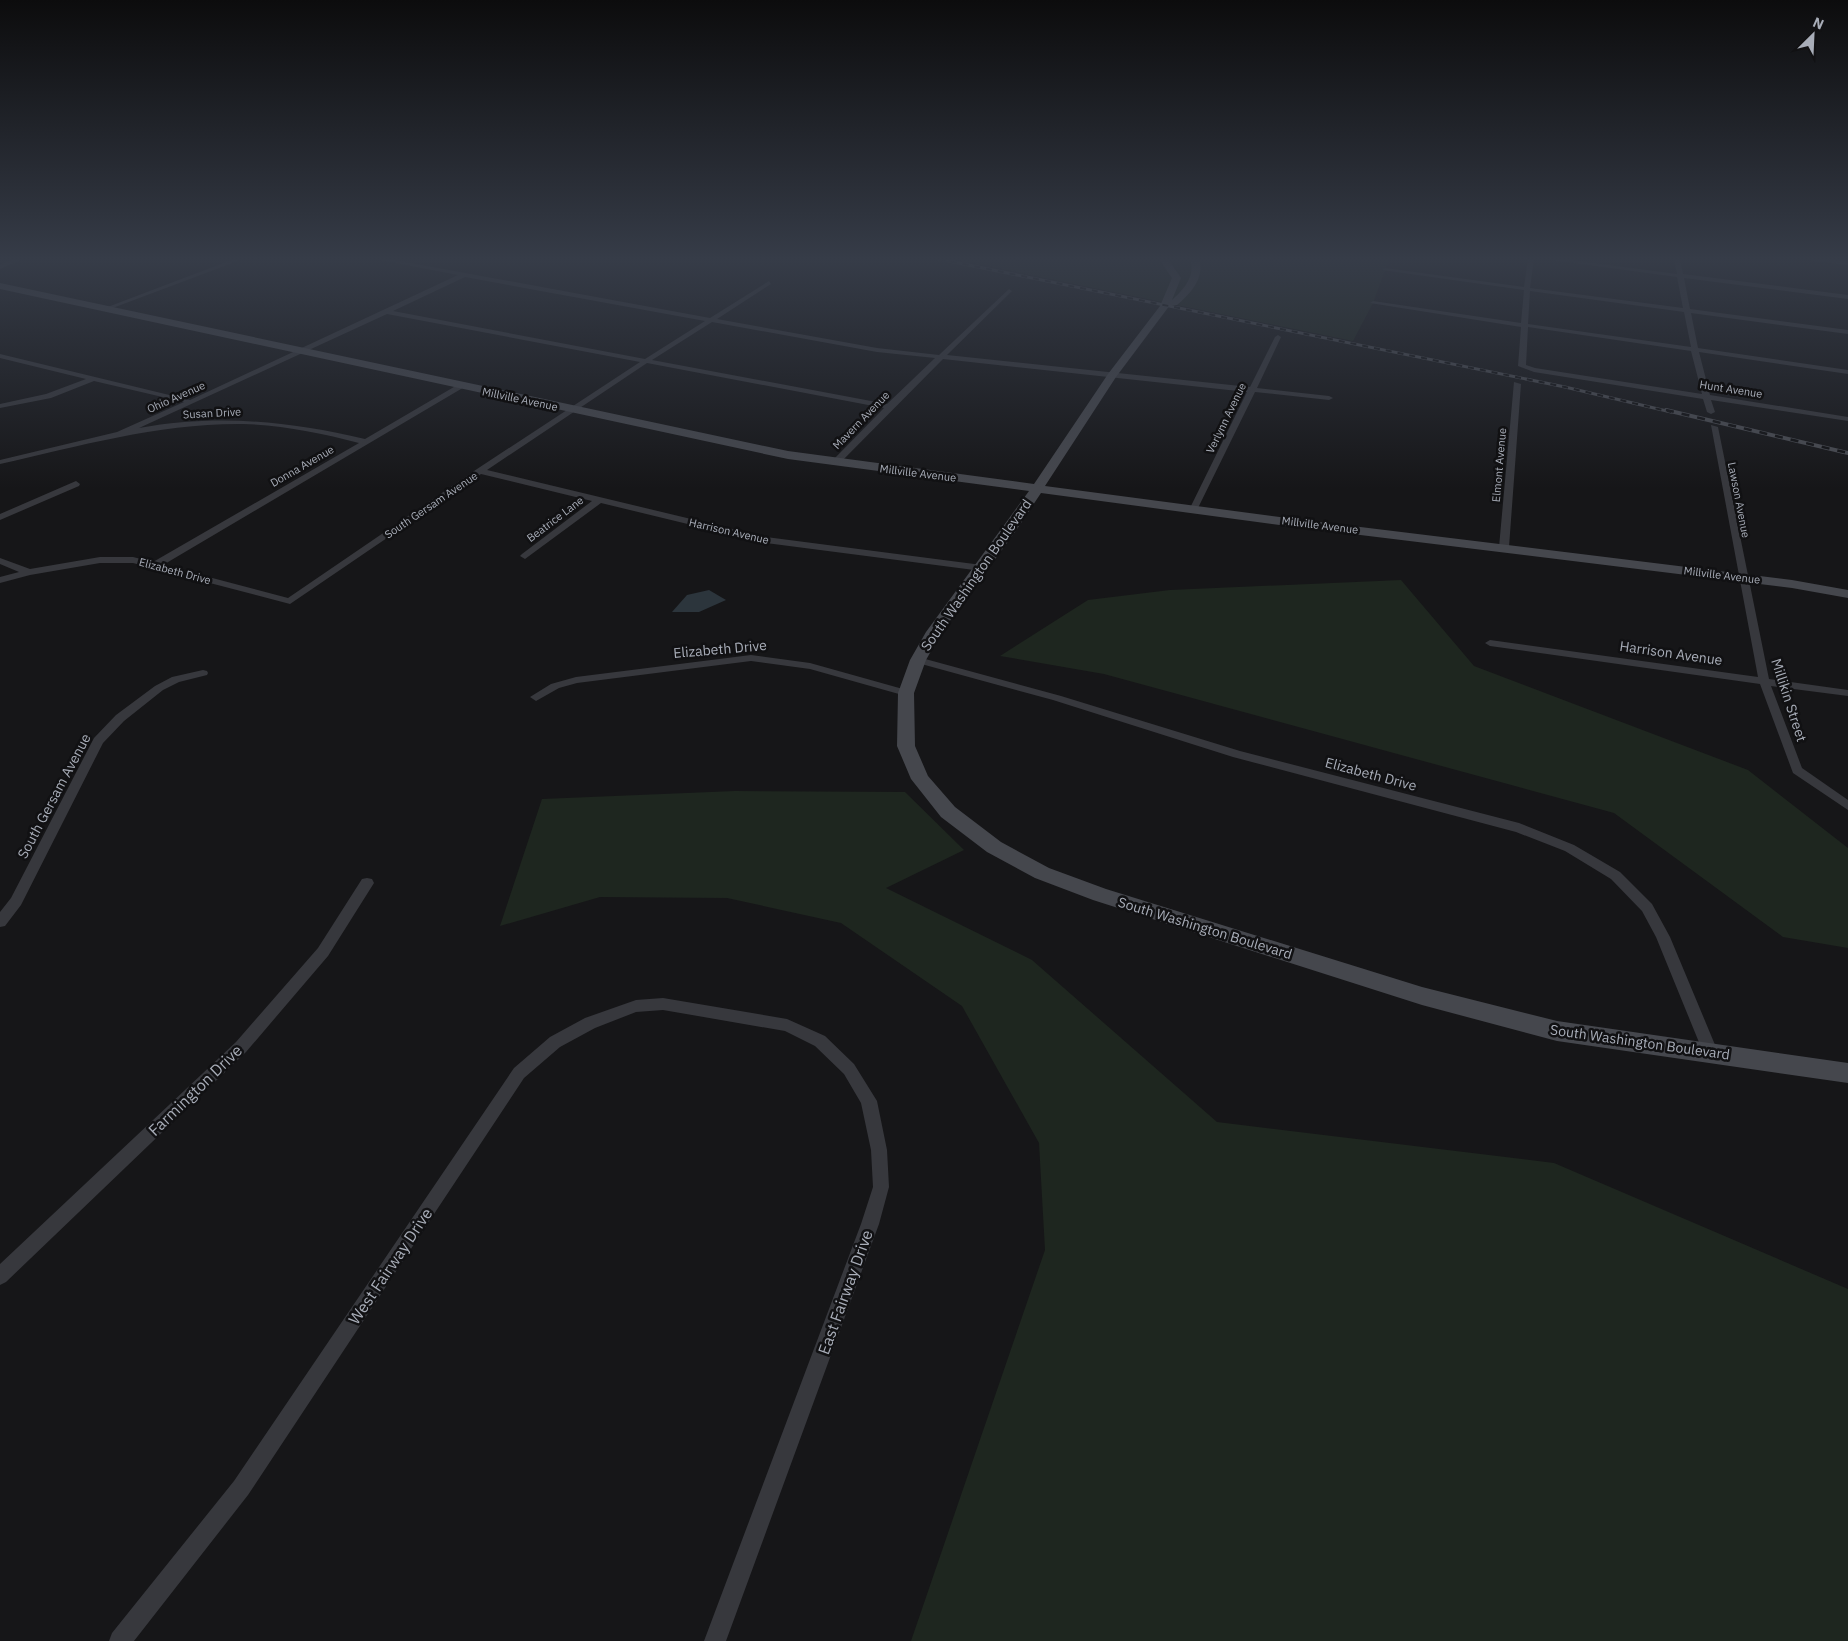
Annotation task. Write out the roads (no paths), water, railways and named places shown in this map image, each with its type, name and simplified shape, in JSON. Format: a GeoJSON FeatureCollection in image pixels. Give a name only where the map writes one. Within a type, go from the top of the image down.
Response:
{"type":"FeatureCollection","features":[{"type":"Feature","properties":{"kind":"main road","name":"Millville Avenue"},"geometry":{"type":"LineString","coordinates":[[229,336],[788,455],[1295,523],[1504,547],[1743,578],[1848,594]]}},
{"type":"Feature","properties":{"kind":"main road"},"geometry":{"type":"LineString","coordinates":[[1036,488],[1112,376],[1143,336]]}},
{"type":"Feature","properties":{"kind":"main road","name":"South Washington Boulevard"},"geometry":{"type":"LineString","coordinates":[[982,568],[934,632],[918,660],[906,693],[905,716],[906,746],[920,779],[948,812],[986,841],[1042,873],[1100,895],[1422,996],[1557,1031],[1848,1073]]}},
{"type":"Feature","properties":{"kind":"street","name":"Ohio Avenue"},"geometry":{"type":"LineString","coordinates":[[116,436],[336,336]]}},
{"type":"Feature","properties":{"kind":"street"},"geometry":{"type":"LineString","coordinates":[[512,336],[889,407]]}},
{"type":"Feature","properties":{"kind":"street","name":"South Gersam Avenue"},"geometry":{"type":"LineString","coordinates":[[290,601],[480,471],[686,336]]}},
{"type":"Feature","properties":{"kind":"street"},"geometry":{"type":"LineString","coordinates":[[797,336],[877,350],[940,358],[1329,398]]}},
{"type":"Feature","properties":{"kind":"street","name":"Mavern Avenue"},"geometry":{"type":"LineString","coordinates":[[836,462],[889,407],[963,336]]}},
{"type":"Feature","properties":{"kind":"street","name":"Hunt Avenue"},"geometry":{"type":"LineString","coordinates":[[1523,336],[1522,366],[1534,370],[1848,419]]}},
{"type":"Feature","properties":{"kind":"street"},"geometry":{"type":"LineString","coordinates":[[1596,336],[1848,372]]}},
{"type":"Feature","properties":{"kind":"street"},"geometry":{"type":"LineString","coordinates":[[1692,336],[1699,373],[1711,412]]}},
{"type":"Feature","properties":{"kind":"street","name":"Verlynn Avenue"},"geometry":{"type":"LineString","coordinates":[[1194,508],[1278,337]]}},
{"type":"Feature","properties":{"kind":"street"},"geometry":{"type":"LineString","coordinates":[[0,356],[191,402]]}},
{"type":"Feature","properties":{"kind":"street"},"geometry":{"type":"LineString","coordinates":[[0,406],[48,396],[92,379]]}},
{"type":"Feature","properties":{"kind":"street","name":"Elmont Avenue"},"geometry":{"type":"LineString","coordinates":[[1504,547],[1517,384]]}},
{"type":"Feature","properties":{"kind":"street","name":"Donna Avenue"},"geometry":{"type":"LineString","coordinates":[[154,566],[462,386]]}},
{"type":"Feature","properties":{"kind":"street","name":"Susan Drive"},"geometry":{"type":"LineString","coordinates":[[0,462],[116,436],[168,427],[242,422],[317,430],[367,442]]}},
{"type":"Feature","properties":{"kind":"street","name":"Lawson Avenue"},"geometry":{"type":"LineString","coordinates":[[1714,427],[1743,578]]}},
{"type":"Feature","properties":{"kind":"street","name":"Harrison Avenue"},"geometry":{"type":"LineString","coordinates":[[480,471],[766,540],[982,568]]}},
{"type":"Feature","properties":{"kind":"street"},"geometry":{"type":"LineString","coordinates":[[0,517],[76,484]]}},
{"type":"Feature","properties":{"kind":"street","name":"South Washington Boulevard"},"geometry":{"type":"LineString","coordinates":[[982,568],[1036,488]]}},
{"type":"Feature","properties":{"kind":"street","name":"Beatrice Lane"},"geometry":{"type":"LineString","coordinates":[[525,556],[599,500]]}},
{"type":"Feature","properties":{"kind":"street","name":"Elizabeth Drive"},"geometry":{"type":"LineString","coordinates":[[0,580],[29,572],[100,560],[133,560],[290,601]]}},
{"type":"Feature","properties":{"kind":"street"},"geometry":{"type":"LineString","coordinates":[[0,561],[29,572]]}},
{"type":"Feature","properties":{"kind":"street","name":"Millikin Street"},"geometry":{"type":"LineString","coordinates":[[1743,578],[1764,681],[1797,770],[1848,806]]}},
{"type":"Feature","properties":{"kind":"street","name":"Harrison Avenue"},"geometry":{"type":"LineString","coordinates":[[1490,643],[1848,693]]}},
{"type":"Feature","properties":{"kind":"street","name":"Elizabeth Drive"},"geometry":{"type":"LineString","coordinates":[[536,697],[555,686],[576,680],[751,658],[797,662],[906,693]]}},
{"type":"Feature","properties":{"kind":"street","name":"Elizabeth Drive"},"geometry":{"type":"LineString","coordinates":[[918,660],[1057,698],[1237,754],[1519,828],[1556,841],[1588,856],[1616,876],[1643,902],[1658,928],[1710,1052]]}},
{"type":"Feature","properties":{"kind":"street","name":"South Gersam Avenue"},"geometry":{"type":"LineString","coordinates":[[0,922],[16,901],[98,741],[120,718],[160,688],[176,679],[202,673]]}},
{"type":"Feature","properties":{"kind":"street","name":"Farmington Drive"},"geometry":{"type":"LineString","coordinates":[[0,1276],[240,1047],[323,952],[367,883]]}},
{"type":"Feature","properties":{"kind":"street","name":"West Fairway Drive"},"geometry":{"type":"LineString","coordinates":[[120,1641],[240,1488],[519,1073],[555,1042],[590,1023],[636,1006],[663,1004],[728,1015]]}},
{"type":"Feature","properties":{"kind":"street","name":"East Fairway Drive"},"geometry":{"type":"LineString","coordinates":[[715,1641],[867,1232],[881,1187],[879,1150],[869,1101],[849,1069],[820,1041],[787,1025],[728,1015]]}},
{"type":"Feature","properties":{"kind":"railway"},"geometry":{"type":"LineString","coordinates":[[1314,336],[1565,387],[1671,412]]}},
{"type":"Feature","properties":{"kind":"railway"},"geometry":{"type":"LineString","coordinates":[[1666,410],[1848,453]]}}]}
